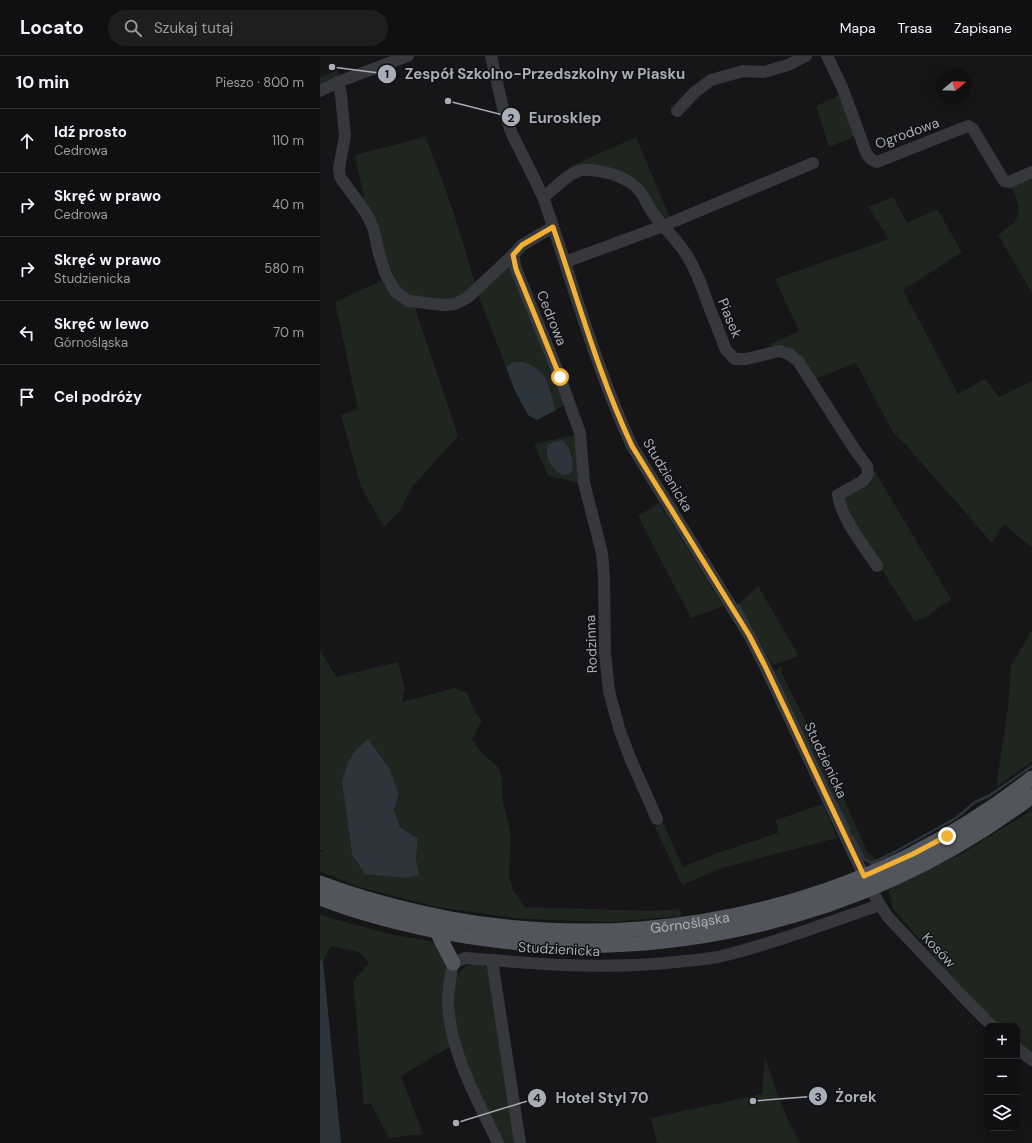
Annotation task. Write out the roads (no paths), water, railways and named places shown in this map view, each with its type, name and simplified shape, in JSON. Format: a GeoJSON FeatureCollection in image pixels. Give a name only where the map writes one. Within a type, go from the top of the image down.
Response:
{"type":"FeatureCollection","features":[{"type":"Feature","properties":{"kind":"main road","name":"Górnośląska"},"geometry":{"type":"LineString","coordinates":[[320,898],[399,923],[493,940],[555,945],[612,945],[647,943],[711,935],[770,922],[808,911],[868,882],[913,854],[947,836],[1007,798],[1032,778]]}},
{"type":"Feature","properties":{"kind":"main road","name":"Górnośląska"},"geometry":{"type":"LineString","coordinates":[[320,883],[366,900],[405,910],[495,926],[582,932],[643,930],[735,916],[868,882],[898,877],[988,828],[1032,796]]}},
{"type":"Feature","properties":{"kind":"main road"},"geometry":{"type":"LineString","coordinates":[[438,931],[453,963]]}},
{"type":"Feature","properties":{"kind":"street","name":"Studzienicka"},"geometry":{"type":"LineString","coordinates":[[491,56],[503,108],[512,134],[543,197],[617,414],[632,446],[749,635],[868,882]]}},
{"type":"Feature","properties":{"kind":"street"},"geometry":{"type":"LineString","coordinates":[[678,112],[695,92],[711,80],[743,70],[764,72],[788,65],[806,56]]}},
{"type":"Feature","properties":{"kind":"street","name":"Ogrodowa"},"geometry":{"type":"LineString","coordinates":[[827,56],[842,87],[867,155],[872,160],[877,162],[968,126],[973,128],[1004,181],[1009,182],[1032,172]]}},
{"type":"Feature","properties":{"kind":"street"},"geometry":{"type":"LineString","coordinates":[[320,91],[338,82],[401,57]]}},
{"type":"Feature","properties":{"kind":"street"},"geometry":{"type":"LineString","coordinates":[[338,82],[341,94],[345,136],[339,168],[340,177],[366,214],[373,227],[379,254],[386,275],[395,291],[408,301],[444,305],[455,304],[468,298],[522,245],[553,227]]}},
{"type":"Feature","properties":{"kind":"street"},"geometry":{"type":"LineString","coordinates":[[565,262],[663,226],[813,163]]}},
{"type":"Feature","properties":{"kind":"street","name":"Piasek"},"geometry":{"type":"LineString","coordinates":[[543,197],[569,176],[575,172],[583,170],[592,170],[611,174],[625,180],[637,188],[654,214],[686,254],[695,271],[726,350],[734,359],[746,359],[779,351],[789,354],[798,361],[855,450],[868,466],[868,474],[863,481],[838,494],[839,502],[848,522],[877,566]]}},
{"type":"Feature","properties":{"kind":"street","name":"Cedrowa"},"geometry":{"type":"LineString","coordinates":[[513,255],[516,269],[560,377],[580,432],[582,462]]}},
{"type":"Feature","properties":{"kind":"street","name":"Rodzinna"},"geometry":{"type":"LineString","coordinates":[[582,462],[584,483],[602,553],[604,577],[605,653],[608,691],[630,758],[657,819]]}},
{"type":"Feature","properties":{"kind":"street","name":"Kosów"},"geometry":{"type":"LineString","coordinates":[[868,882],[880,906],[888,917],[989,1023]]}},
{"type":"Feature","properties":{"kind":"street","name":"Studzienicka"},"geometry":{"type":"LineString","coordinates":[[453,963],[465,958],[544,965],[614,967],[668,963],[717,957],[766,944],[880,906]]}},
{"type":"Feature","properties":{"kind":"street"},"geometry":{"type":"LineString","coordinates":[[492,960],[520,1143]]}},
{"type":"Feature","properties":{"kind":"street"},"geometry":{"type":"LineString","coordinates":[[453,963],[448,1001],[450,1023],[455,1046],[465,1073],[498,1143]]}},
{"type":"Feature","properties":{"kind":"street"},"geometry":{"type":"LineString","coordinates":[[1020,1050],[1032,1060]]}},
{"type":"Feature","properties":{"kind":"waterway"},"geometry":{"type":"LineString","coordinates":[[738,605],[749,624]]}},
{"type":"Feature","properties":{"kind":"waterway"},"geometry":{"type":"LineString","coordinates":[[853,837],[864,859],[872,863],[956,818],[975,802],[989,796],[1032,766]]}},
{"type":"Feature","properties":{"kind":"waterway"},"geometry":{"type":"LineString","coordinates":[[831,793],[850,830]]}},
{"type":"Feature","properties":{"kind":"place","name":"Zespół Szkolno-Przedszkolny w Piasku"},"geometry":{"type":"Point","coordinates":[332,67]}},
{"type":"Feature","properties":{"kind":"place","name":"Eurosklep"},"geometry":{"type":"Point","coordinates":[448,101]}},
{"type":"Feature","properties":{"kind":"place","name":"Żorek"},"geometry":{"type":"Point","coordinates":[753,1101]}},
{"type":"Feature","properties":{"kind":"place","name":"Hotel Styl 70"},"geometry":{"type":"Point","coordinates":[456,1123]}}]}
